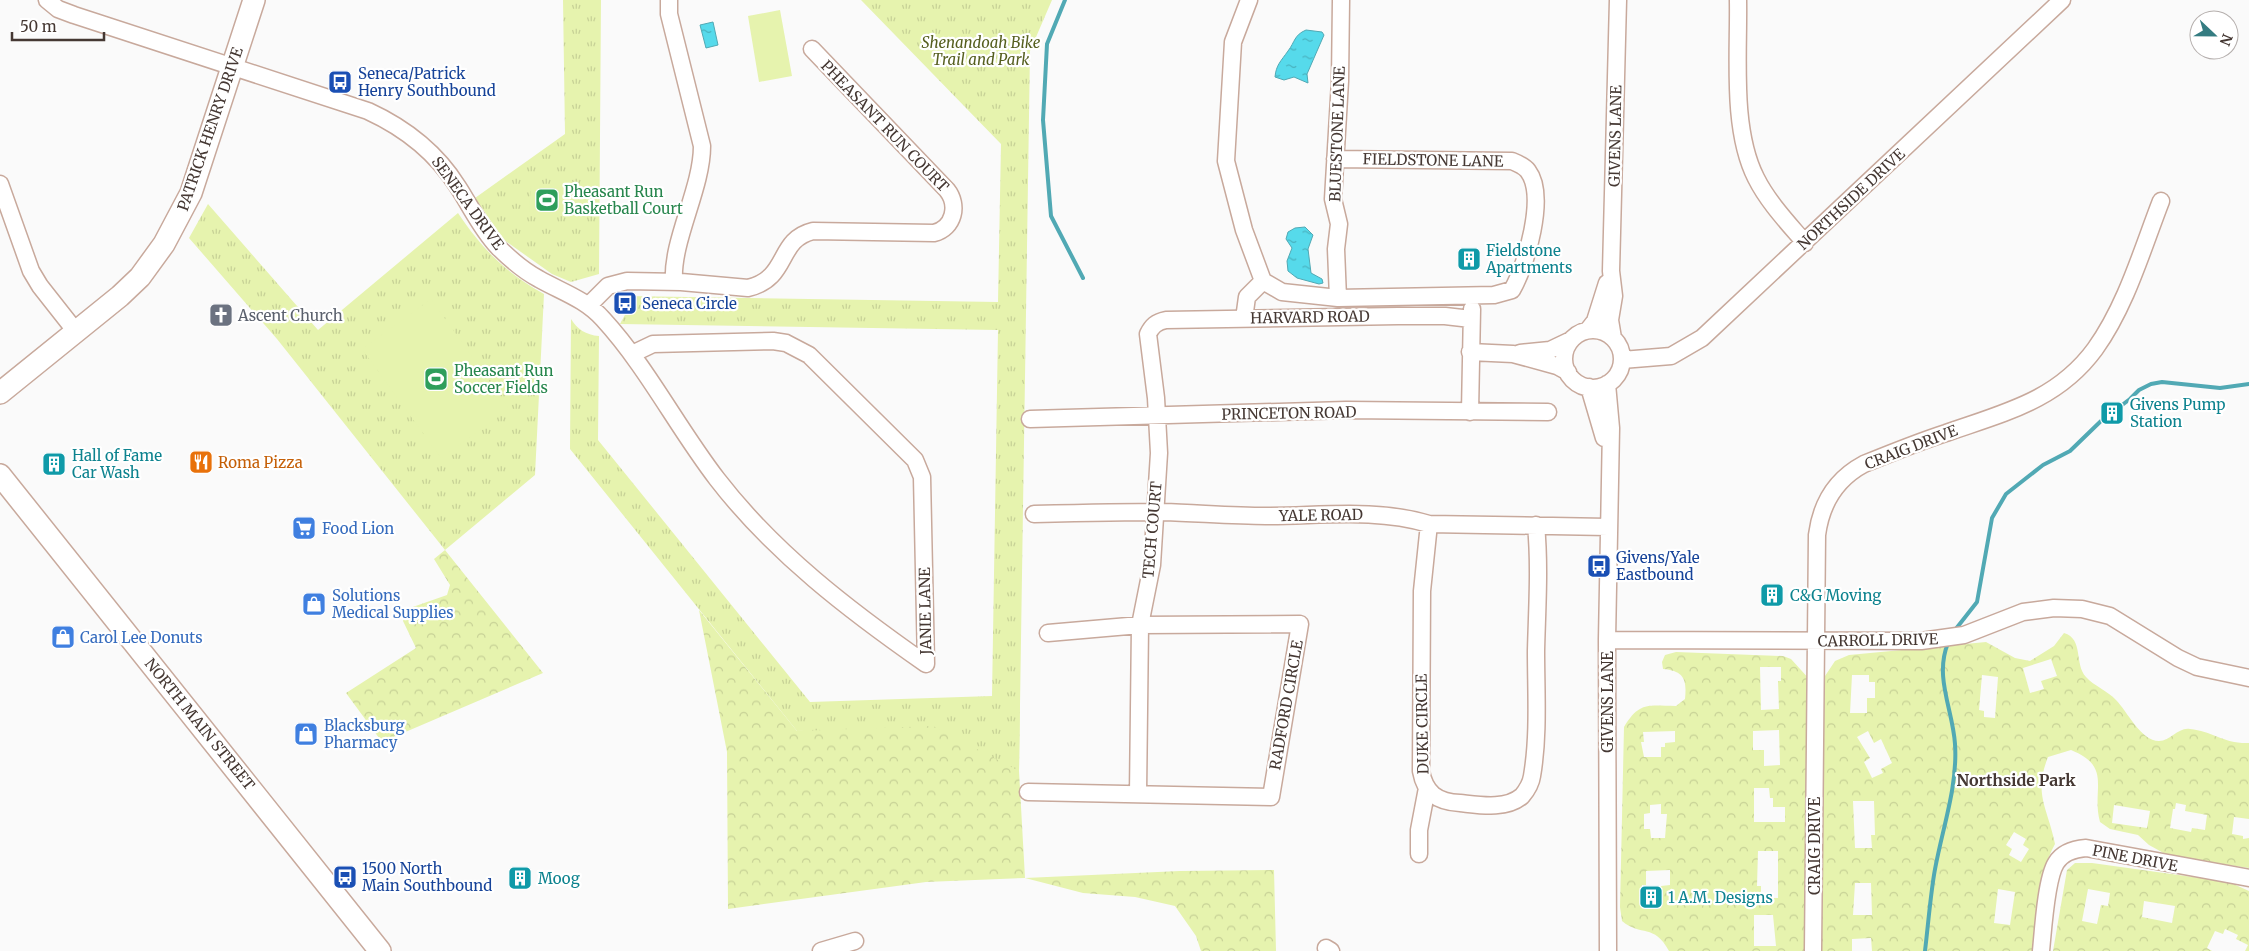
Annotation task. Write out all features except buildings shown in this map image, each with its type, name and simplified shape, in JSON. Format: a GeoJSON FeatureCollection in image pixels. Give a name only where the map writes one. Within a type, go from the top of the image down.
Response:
{"type":"FeatureCollection","features":[{"type":"Feature","properties":{"kind":"main road","name":"PATRICK HENRY DRIVE"},"geometry":{"type":"LineString","coordinates":[[0,393],[77,333],[140,277],[173,229],[191,193],[254,0]]}},
{"type":"Feature","properties":{"kind":"main road","name":"NORTH MAIN STREET"},"geometry":{"type":"LineString","coordinates":[[0,475],[380,951]]}},
{"type":"Feature","properties":{"kind":"street","name":"SENECA DRIVE"},"geometry":{"type":"LineString","coordinates":[[47,0],[58,9],[74,15],[368,111],[401,128],[424,145],[443,166],[488,234],[509,257],[538,279],[589,305]]}},
{"type":"Feature","properties":{"kind":"street"},"geometry":{"type":"LineString","coordinates":[[669,0],[670,14],[702,146],[700,164],[675,263],[674,282]]}},
{"type":"Feature","properties":{"kind":"street"},"geometry":{"type":"LineString","coordinates":[[1244,319],[1246,297],[1263,281],[1244,230],[1226,161],[1233,42],[1250,0]]}},
{"type":"Feature","properties":{"kind":"street","name":"BLUESTONE LANE"},"geometry":{"type":"LineString","coordinates":[[1338,298],[1336,249],[1339,224],[1333,199],[1341,0]]}},
{"type":"Feature","properties":{"kind":"street","name":"GIVENS LANE"},"geometry":{"type":"LineString","coordinates":[[1613,338],[1610,320],[1614,296],[1611,271],[1618,0]]}},
{"type":"Feature","properties":{"kind":"street"},"geometry":{"type":"LineString","coordinates":[[1738,0],[1742,128],[1747,154],[1756,179],[1781,215],[1805,243]]}},
{"type":"Feature","properties":{"kind":"street","name":"NORTHSIDE DRIVE"},"geometry":{"type":"LineString","coordinates":[[1622,360],[1671,356],[1686,350],[1702,338],[2062,0]]}},
{"type":"Feature","properties":{"kind":"street","name":"PHEASANT RUN COURT"},"geometry":{"type":"LineString","coordinates":[[589,305],[603,289],[616,282],[674,282],[748,288],[770,279],[781,266],[790,244],[804,233],[818,230],[934,233],[943,230],[949,224],[954,208],[950,194],[812,49]]}},
{"type":"Feature","properties":{"kind":"street","name":"FIELDSTONE LANE"},"geometry":{"type":"LineString","coordinates":[[1263,281],[1282,292],[1338,298],[1473,296],[1494,295],[1512,290],[1521,274],[1533,231],[1535,210],[1534,188],[1528,172],[1512,160],[1336,159]]}},
{"type":"Feature","properties":{"kind":"street"},"geometry":{"type":"LineString","coordinates":[[0,184],[31,271],[40,286],[77,333]]}},
{"type":"Feature","properties":{"kind":"street","name":"CRAIG DRIVE"},"geometry":{"type":"LineString","coordinates":[[1813,951],[1818,529],[1825,504],[1837,485],[1848,474],[1864,464],[2022,407],[2050,392],[2071,376],[2084,363],[2105,334],[2128,286],[2161,201]]}},
{"type":"Feature","properties":{"kind":"street","name":"GIVENS LANE"},"geometry":{"type":"LineString","coordinates":[[1588,330],[1600,309],[1611,271]]}},
{"type":"Feature","properties":{"kind":"street"},"geometry":{"type":"LineString","coordinates":[[1470,412],[1470,352],[1473,296]]}},
{"type":"Feature","properties":{"kind":"street","name":"JANIE LANE"},"geometry":{"type":"LineString","coordinates":[[589,305],[632,354],[694,449],[755,524],[861,618],[926,664],[922,477],[915,460],[809,355],[786,343],[773,341],[653,344],[632,354]]}},
{"type":"Feature","properties":{"kind":"street","name":"HARVARD ROAD"},"geometry":{"type":"LineString","coordinates":[[1151,327],[1166,320],[1417,316],[1471,319]]}},
{"type":"Feature","properties":{"kind":"street","name":"TECH COURT"},"geometry":{"type":"LineString","coordinates":[[1138,794],[1140,625],[1152,565],[1159,453],[1158,416],[1148,342],[1148,334],[1151,327]]}},
{"type":"Feature","properties":{"kind":"street"},"geometry":{"type":"LineString","coordinates":[[1470,352],[1513,354],[1557,366],[1568,372],[1580,384],[1589,387],[1607,384],[1617,376],[1622,360],[1618,344],[1613,338],[1598,330],[1588,330],[1550,350],[1529,350],[1513,354]]}},
{"type":"Feature","properties":{"kind":"street"},"geometry":{"type":"LineString","coordinates":[[1568,372],[1565,363],[1565,353],[1571,340]]}},
{"type":"Feature","properties":{"kind":"street","name":"GIVENS LANE"},"geometry":{"type":"LineString","coordinates":[[1607,384],[1611,428],[1606,640],[1608,951]]}},
{"type":"Feature","properties":{"kind":"street","name":"GIVENS LANE"},"geometry":{"type":"LineString","coordinates":[[1589,387],[1609,452]]}},
{"type":"Feature","properties":{"kind":"street","name":"PRINCETON ROAD"},"geometry":{"type":"LineString","coordinates":[[1030,419],[1105,415],[1158,416],[1346,410],[1548,412]]}},
{"type":"Feature","properties":{"kind":"street","name":"YALE ROAD"},"geometry":{"type":"LineString","coordinates":[[1034,514],[1155,512],[1228,516],[1386,514],[1429,524],[1608,527]]}},
{"type":"Feature","properties":{"kind":"street","name":"DUKE CIRCLE"},"geometry":{"type":"LineString","coordinates":[[1429,524],[1423,564],[1421,770],[1426,788],[1437,798],[1444,801],[1474,804],[1506,804],[1523,795],[1531,782],[1536,717],[1536,526]]}},
{"type":"Feature","properties":{"kind":"street","name":"CARROLL DRIVE"},"geometry":{"type":"LineString","coordinates":[[1606,640],[1921,641],[1949,638],[1977,631],[2022,612],[2054,608],[2082,609],[2110,616],[2178,658],[2197,667],[2249,678]]}},
{"type":"Feature","properties":{"kind":"street","name":"RADFORD CIRCLE"},"geometry":{"type":"LineString","coordinates":[[1028,792],[1271,797],[1300,624],[1140,625],[1048,633]]}},
{"type":"Feature","properties":{"kind":"street"},"geometry":{"type":"LineString","coordinates":[[1419,854],[1419,830],[1426,788]]}},
{"type":"Feature","properties":{"kind":"street","name":"PINE DRIVE"},"geometry":{"type":"LineString","coordinates":[[2041,951],[2051,875],[2056,862],[2070,851],[2086,848],[2249,878]]}},
{"type":"Feature","properties":{"kind":"street"},"geometry":{"type":"LineString","coordinates":[[821,951],[854,941]]}},
{"type":"Feature","properties":{"kind":"green space"},"geometry":{"type":"Polygon","coordinates":[[[563,0],[601,0],[599,274],[571,282],[552,274],[504,240],[475,198],[565,134],[563,0]]]}},
{"type":"Feature","properties":{"kind":"green space","name":"Shenandoah Bike Trail and Park"},"geometry":{"type":"Polygon","coordinates":[[[861,0],[1052,0],[1030,51],[1019,771],[933,726],[797,731],[570,449],[571,319],[582,331],[599,336],[598,440],[810,702],[992,696],[998,330],[620,324],[627,311],[626,296],[998,302],[1001,144],[861,0]]]}},
{"type":"Feature","properties":{"kind":"green space"},"geometry":{"type":"Polygon","coordinates":[[[780,10],[792,76],[759,82],[748,16],[780,10]]]}},
{"type":"Feature","properties":{"kind":"green space","name":"Pheasant Run Basketball Court"},"geometry":{"type":"Polygon","coordinates":[[[531,186],[564,188],[562,215],[529,212],[531,186]]]}},
{"type":"Feature","properties":{"kind":"green space"},"geometry":{"type":"Polygon","coordinates":[[[208,204],[318,330],[458,213],[476,238],[496,259],[530,286],[544,294],[535,475],[445,550],[277,339],[189,238],[208,204]]]}},
{"type":"Feature","properties":{"kind":"green space","name":"Pheasant Run Soccer Fields"},"geometry":{"type":"Polygon","coordinates":[[[431,299],[509,409],[441,458],[362,349],[431,299]]]}},
{"type":"Feature","properties":{"kind":"green space"},"geometry":{"type":"Polygon","coordinates":[[[445,550],[543,673],[382,742],[346,693],[416,648],[403,621],[407,609],[447,595],[450,585],[434,559],[445,550]]]}},
{"type":"Feature","properties":{"kind":"green space"},"geometry":{"type":"Polygon","coordinates":[[[699,610],[797,731],[1020,697],[1019,771],[1025,878],[926,882],[728,909],[727,752],[699,610]]]}},
{"type":"Feature","properties":{"kind":"green space"},"geometry":{"type":"Polygon","coordinates":[[[2064,633],[2070,636],[2077,646],[2082,672],[2093,683],[2113,697],[2140,731],[2152,740],[2167,739],[2182,730],[2190,729],[2205,732],[2232,742],[2249,743],[2249,819],[2234,817],[2232,834],[2243,836],[2243,839],[2249,838],[2249,868],[2169,856],[2149,845],[2138,835],[2110,829],[2100,822],[2096,772],[2092,764],[2071,750],[2048,757],[2044,770],[2042,782],[2043,801],[2055,844],[2044,869],[2036,910],[2032,951],[1872,951],[1871,938],[1852,939],[1852,951],[1669,951],[1653,933],[1629,926],[1622,921],[1620,907],[1624,727],[1640,709],[1651,706],[1676,706],[1685,699],[1683,677],[1676,672],[1663,669],[1662,662],[1665,655],[1676,652],[1783,656],[1791,659],[1811,681],[1823,679],[1835,661],[1849,655],[1986,642],[2015,658],[2030,661],[2054,646],[2064,633]],[[2051,659],[2023,668],[2030,693],[2044,689],[2041,681],[2057,676],[2051,659]],[[1760,667],[1761,710],[1779,709],[1778,681],[1781,681],[1781,667],[1760,667]],[[1852,675],[1850,713],[1867,713],[1867,698],[1875,698],[1875,682],[1869,682],[1869,675],[1852,675]],[[1982,675],[1979,710],[1984,711],[1984,717],[1995,718],[1998,677],[1982,675]],[[1779,730],[1753,731],[1753,750],[1764,750],[1764,766],[1780,765],[1779,730]],[[1675,731],[1643,732],[1644,742],[1641,742],[1644,757],[1661,757],[1661,747],[1665,747],[1665,743],[1675,742],[1675,731]],[[1868,731],[1857,737],[1870,758],[1864,762],[1872,778],[1883,773],[1881,769],[1892,763],[1881,739],[1874,743],[1868,731]],[[1754,788],[1754,822],[1785,822],[1785,807],[1773,807],[1773,798],[1770,798],[1769,788],[1754,788]],[[1853,801],[1855,848],[1872,848],[1871,835],[1875,835],[1874,801],[1853,801]],[[2176,803],[2175,809],[2173,809],[2170,828],[2191,832],[2192,828],[2205,830],[2207,815],[2185,811],[2186,805],[2176,803]],[[1661,804],[1650,805],[1650,813],[1644,814],[1644,829],[1650,829],[1651,838],[1665,838],[1667,814],[1661,814],[1661,804]],[[2114,805],[2112,823],[2147,828],[2150,811],[2114,805]],[[2014,832],[2006,845],[2012,849],[2009,855],[2021,862],[2029,849],[2023,845],[2026,839],[2014,832]],[[1758,851],[1757,886],[1761,886],[1761,898],[1778,898],[1778,851],[1758,851]],[[1670,870],[1646,871],[1646,885],[1642,885],[1642,908],[1661,908],[1661,886],[1670,885],[1670,870]],[[1855,883],[1853,915],[1872,915],[1871,883],[1855,883]],[[1998,889],[1994,923],[2010,925],[2015,892],[1998,889]],[[1754,915],[1754,946],[1776,946],[1773,915],[1754,915]]]}},
{"type":"Feature","properties":{"kind":"green space"},"geometry":{"type":"Polygon","coordinates":[[[2075,863],[2092,863],[2229,882],[2249,891],[2249,951],[2245,951],[2248,945],[2236,939],[2238,935],[2225,929],[2223,934],[2215,931],[2207,948],[2212,951],[2053,951],[2067,870],[2075,863]],[[2088,889],[2082,921],[2097,924],[2101,905],[2108,906],[2110,893],[2088,889]],[[2144,901],[2142,917],[2172,923],[2175,906],[2144,901]]]}},
{"type":"Feature","properties":{"kind":"green space"},"geometry":{"type":"Polygon","coordinates":[[[1274,870],[1276,951],[1201,951],[1196,936],[1175,906],[1135,897],[1083,893],[1025,878],[1180,871],[1274,870]]]}},
{"type":"Feature","properties":{"kind":"water"},"geometry":{"type":"Polygon","coordinates":[[[713,22],[718,45],[706,48],[700,25],[713,22]]]}},
{"type":"Feature","properties":{"kind":"water"},"geometry":{"type":"Polygon","coordinates":[[[1306,30],[1322,32],[1324,35],[1307,74],[1308,83],[1294,77],[1284,80],[1275,77],[1281,60],[1299,34],[1306,30]]]}},
{"type":"Feature","properties":{"kind":"water"},"geometry":{"type":"Polygon","coordinates":[[[1305,227],[1313,235],[1308,249],[1311,273],[1322,279],[1323,283],[1319,284],[1297,278],[1288,271],[1287,261],[1292,248],[1286,239],[1288,232],[1295,228],[1305,227]]]}},
{"type":"Feature","properties":{"kind":"waterway"},"geometry":{"type":"LineString","coordinates":[[1065,0],[1047,44],[1043,120],[1051,216],[1083,278]]}},
{"type":"Feature","properties":{"kind":"waterway"},"geometry":{"type":"LineString","coordinates":[[1955,630],[1977,602],[1992,518],[2006,494],[2043,465],[2070,451],[2101,421],[2139,390],[2151,384],[2162,382],[2220,388],[2249,384]]}},
{"type":"Feature","properties":{"kind":"waterway"},"geometry":{"type":"LineString","coordinates":[[1925,951],[1934,875],[1954,777],[1954,731],[1946,694],[1943,668],[1948,643]]}},
{"type":"Feature","properties":{"kind":"place","name":"Seneca/Patrick Henry Southbound"},"geometry":{"type":"Point","coordinates":[340,82]}},
{"type":"Feature","properties":{"kind":"place","name":"Pheasant Run Basketball Court"},"geometry":{"type":"Point","coordinates":[547,200]}},
{"type":"Feature","properties":{"kind":"place","name":"Fieldstone Apartments"},"geometry":{"type":"Point","coordinates":[1469,259]}},
{"type":"Feature","properties":{"kind":"place","name":"Seneca Circle"},"geometry":{"type":"Point","coordinates":[625,303]}},
{"type":"Feature","properties":{"kind":"place","name":"Ascent Church"},"geometry":{"type":"Point","coordinates":[221,315]}},
{"type":"Feature","properties":{"kind":"place","name":"Pheasant Run Soccer Fields"},"geometry":{"type":"Point","coordinates":[436,379]}},
{"type":"Feature","properties":{"kind":"place","name":"Givens Pump Station"},"geometry":{"type":"Point","coordinates":[2112,413]}},
{"type":"Feature","properties":{"kind":"place","name":"Roma Pizza"},"geometry":{"type":"Point","coordinates":[201,462]}},
{"type":"Feature","properties":{"kind":"place","name":"Hall of Fame Car Wash"},"geometry":{"type":"Point","coordinates":[54,464]}},
{"type":"Feature","properties":{"kind":"place","name":"Food Lion"},"geometry":{"type":"Point","coordinates":[304,528]}},
{"type":"Feature","properties":{"kind":"place","name":"Givens/Yale Eastbound"},"geometry":{"type":"Point","coordinates":[1599,566]}},
{"type":"Feature","properties":{"kind":"place","name":"C&G Moving"},"geometry":{"type":"Point","coordinates":[1772,595]}},
{"type":"Feature","properties":{"kind":"place","name":"Solutions Medical Supplies"},"geometry":{"type":"Point","coordinates":[314,604]}},
{"type":"Feature","properties":{"kind":"place","name":"Carol Lee Donuts"},"geometry":{"type":"Point","coordinates":[63,637]}},
{"type":"Feature","properties":{"kind":"place","name":"Blacksburg Pharmacy"},"geometry":{"type":"Point","coordinates":[306,734]}},
{"type":"Feature","properties":{"kind":"place","name":"1500 North Main Southbound"},"geometry":{"type":"Point","coordinates":[345,877]}},
{"type":"Feature","properties":{"kind":"place","name":"Moog"},"geometry":{"type":"Point","coordinates":[520,878]}},
{"type":"Feature","properties":{"kind":"place","name":"1 A.M. Designs"},"geometry":{"type":"Point","coordinates":[1651,897]}},
{"type":"Feature","properties":{"kind":"district","name":"Northside Park"},"geometry":{"type":"Point","coordinates":[2016,780]}}]}
